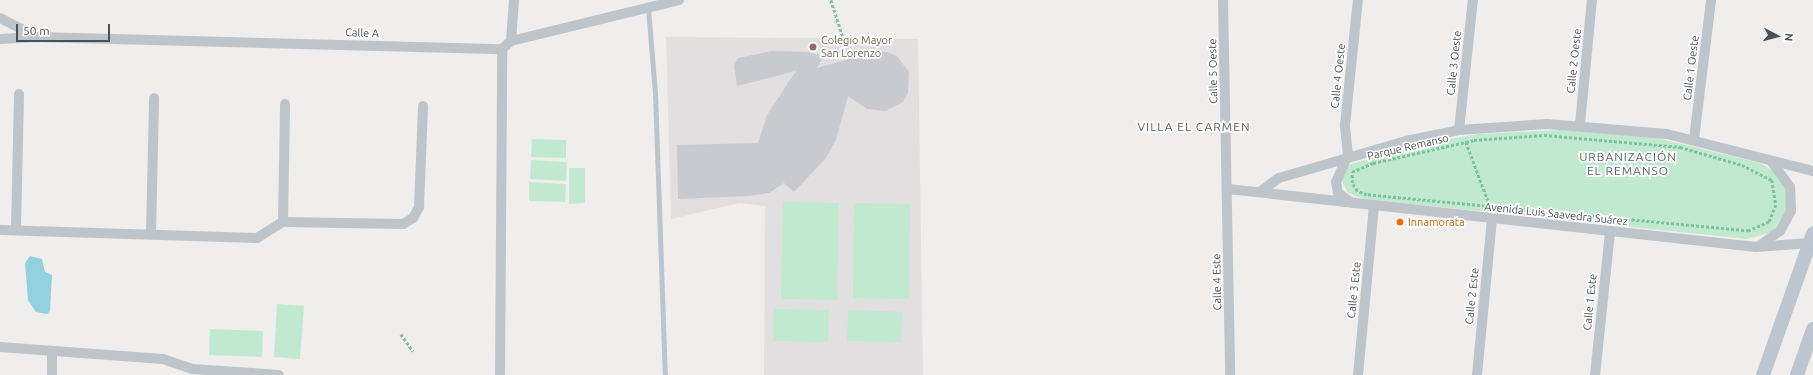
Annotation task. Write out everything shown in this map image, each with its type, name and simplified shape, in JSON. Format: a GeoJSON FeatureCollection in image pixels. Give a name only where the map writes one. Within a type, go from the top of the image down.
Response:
{"type":"FeatureCollection","features":[{"type":"Feature","properties":{"kind":"street"},"geometry":{"type":"LineString","coordinates":[[511,42],[514,0]]}},
{"type":"Feature","properties":{"kind":"street"},"geometry":{"type":"LineString","coordinates":[[500,375],[502,49],[511,42],[678,0]]}},
{"type":"Feature","properties":{"kind":"street","name":"Calle 5 Oeste"},"geometry":{"type":"LineString","coordinates":[[1223,0],[1228,189]]}},
{"type":"Feature","properties":{"kind":"street","name":"Calle 4 Oeste"},"geometry":{"type":"LineString","coordinates":[[1348,155],[1345,125],[1358,0]]}},
{"type":"Feature","properties":{"kind":"street","name":"Calle 3 Oeste"},"geometry":{"type":"LineString","coordinates":[[1459,130],[1473,0]]}},
{"type":"Feature","properties":{"kind":"street","name":"Calle 2 Oeste"},"geometry":{"type":"LineString","coordinates":[[1580,124],[1592,0]]}},
{"type":"Feature","properties":{"kind":"street","name":"Calle 1 Oeste"},"geometry":{"type":"LineString","coordinates":[[1694,139],[1711,0]]}},
{"type":"Feature","properties":{"kind":"street"},"geometry":{"type":"LineString","coordinates":[[0,18],[37,37]]}},
{"type":"Feature","properties":{"kind":"street","name":"Calle A"},"geometry":{"type":"LineString","coordinates":[[0,39],[37,37],[502,49]]}},
{"type":"Feature","properties":{"kind":"street"},"geometry":{"type":"LineString","coordinates":[[16,228],[19,94]]}},
{"type":"Feature","properties":{"kind":"street"},"geometry":{"type":"LineString","coordinates":[[151,234],[154,98]]}},
{"type":"Feature","properties":{"kind":"street"},"geometry":{"type":"LineString","coordinates":[[283,222],[285,104]]}},
{"type":"Feature","properties":{"kind":"street"},"geometry":{"type":"LineString","coordinates":[[0,230],[16,228],[257,238],[283,222],[410,221],[419,207],[423,106]]}},
{"type":"Feature","properties":{"kind":"street"},"geometry":{"type":"LineString","coordinates":[[1261,191],[1279,178],[1348,155],[1459,130],[1580,124],[1694,139],[1772,162],[1813,171]]}},
{"type":"Feature","properties":{"kind":"street","name":"Avenida Luis Saavedra Suárez"},"geometry":{"type":"LineString","coordinates":[[1348,155],[1336,182],[1338,193],[1354,204]]}},
{"type":"Feature","properties":{"kind":"street"},"geometry":{"type":"LineString","coordinates":[[1756,248],[1780,231],[1791,211],[1790,187],[1772,162]]}},
{"type":"Feature","properties":{"kind":"street","name":"Avenida Luis Saavedra Suárez"},"geometry":{"type":"LineString","coordinates":[[1228,189],[1261,191],[1374,207],[1756,248],[1812,240]]}},
{"type":"Feature","properties":{"kind":"street","name":"Calle 4 Este"},"geometry":{"type":"LineString","coordinates":[[1228,189],[1230,375]]}},
{"type":"Feature","properties":{"kind":"street","name":"Calle 3 Este"},"geometry":{"type":"LineString","coordinates":[[1358,375],[1374,207]]}},
{"type":"Feature","properties":{"kind":"street","name":"Calle 2 Este"},"geometry":{"type":"LineString","coordinates":[[1477,375],[1492,219]]}},
{"type":"Feature","properties":{"kind":"street","name":"Calle 1 Este"},"geometry":{"type":"LineString","coordinates":[[1595,375],[1610,232]]}},
{"type":"Feature","properties":{"kind":"street"},"geometry":{"type":"LineString","coordinates":[[1763,375],[1812,240]]}},
{"type":"Feature","properties":{"kind":"street"},"geometry":{"type":"LineString","coordinates":[[1797,375],[1813,329]]}},
{"type":"Feature","properties":{"kind":"street"},"geometry":{"type":"LineString","coordinates":[[0,347],[163,359],[192,372],[279,375]]}},
{"type":"Feature","properties":{"kind":"street"},"geometry":{"type":"LineString","coordinates":[[52,352],[52,375]]}},
{"type":"Feature","properties":{"kind":"lane"},"geometry":{"type":"LineString","coordinates":[[648,8],[655,93],[665,375]]}},
{"type":"Feature","properties":{"kind":"path"},"geometry":{"type":"LineString","coordinates":[[831,0],[843,38]]}},
{"type":"Feature","properties":{"kind":"path"},"geometry":{"type":"LineString","coordinates":[[1459,130],[1466,142],[1490,206],[1492,219]]}},
{"type":"Feature","properties":{"kind":"path","name":"Parque Remanso"},"geometry":{"type":"LineString","coordinates":[[1544,135],[1680,147],[1742,166],[1772,180],[1776,205],[1770,222],[1749,231],[1490,206],[1367,195],[1358,191],[1352,182],[1352,172],[1361,166],[1466,142],[1544,135]]}},
{"type":"Feature","properties":{"kind":"path"},"geometry":{"type":"LineString","coordinates":[[401,334],[413,351]]}},
{"type":"Feature","properties":{"kind":"shaded area"},"geometry":{"type":"Polygon","coordinates":[[[666,37],[918,39],[923,375],[764,375],[765,206],[739,203],[671,219],[666,37]]]}},
{"type":"Feature","properties":{"kind":"green space"},"geometry":{"type":"Polygon","coordinates":[[[1561,130],[1653,137],[1760,163],[1775,172],[1786,190],[1786,211],[1772,232],[1747,239],[1363,199],[1347,192],[1342,180],[1344,171],[1351,164],[1427,143],[1478,134],[1561,130]]]}},
{"type":"Feature","properties":{"kind":"green space"},"geometry":{"type":"Polygon","coordinates":[[[532,139],[566,140],[566,158],[531,157],[532,139]]]}},
{"type":"Feature","properties":{"kind":"green space"},"geometry":{"type":"Polygon","coordinates":[[[531,160],[567,162],[566,181],[530,179],[531,160]]]}},
{"type":"Feature","properties":{"kind":"green space"},"geometry":{"type":"Polygon","coordinates":[[[569,168],[585,168],[585,203],[569,204],[569,168]]]}},
{"type":"Feature","properties":{"kind":"green space"},"geometry":{"type":"Polygon","coordinates":[[[529,182],[566,184],[565,202],[529,201],[529,182]]]}},
{"type":"Feature","properties":{"kind":"green space"},"geometry":{"type":"Polygon","coordinates":[[[783,202],[839,203],[837,300],[781,299],[783,202]]]}},
{"type":"Feature","properties":{"kind":"green space"},"geometry":{"type":"Polygon","coordinates":[[[854,203],[910,204],[909,299],[853,298],[854,203]]]}},
{"type":"Feature","properties":{"kind":"green space"},"geometry":{"type":"Polygon","coordinates":[[[277,304],[304,306],[300,359],[274,357],[277,304]]]}},
{"type":"Feature","properties":{"kind":"green space"},"geometry":{"type":"Polygon","coordinates":[[[774,309],[829,310],[828,342],[773,341],[774,309]]]}},
{"type":"Feature","properties":{"kind":"green space"},"geometry":{"type":"Polygon","coordinates":[[[848,310],[902,312],[901,342],[847,341],[848,310]]]}},
{"type":"Feature","properties":{"kind":"green space"},"geometry":{"type":"Polygon","coordinates":[[[210,329],[263,331],[262,357],[209,355],[210,329]]]}},
{"type":"Feature","properties":{"kind":"water"},"geometry":{"type":"Polygon","coordinates":[[[30,256],[42,259],[45,272],[52,275],[50,311],[47,314],[36,312],[28,300],[25,263],[30,256]]]}},
{"type":"Feature","properties":{"kind":"building"},"geometry":{"type":"Polygon","coordinates":[[[772,51],[808,52],[824,56],[817,68],[877,51],[887,52],[897,56],[909,72],[908,93],[903,102],[886,111],[867,109],[848,96],[836,140],[825,159],[794,192],[784,183],[769,193],[748,196],[678,199],[677,145],[758,143],[767,115],[796,71],[737,86],[734,66],[738,58],[772,51]]]}},
{"type":"Feature","properties":{"kind":"place","name":"Colegio Mayor San Lorenzo"},"geometry":{"type":"Point","coordinates":[813,47]}},
{"type":"Feature","properties":{"kind":"place","name":"Innamorata"},"geometry":{"type":"Point","coordinates":[1400,222]}},
{"type":"Feature","properties":{"kind":"district","name":"VILLA EL CARMEN"},"geometry":{"type":"Point","coordinates":[1194,127]}},
{"type":"Feature","properties":{"kind":"district","name":"URBANIZACIÓN EL REMANSO"},"geometry":{"type":"Point","coordinates":[1628,164]}}]}
